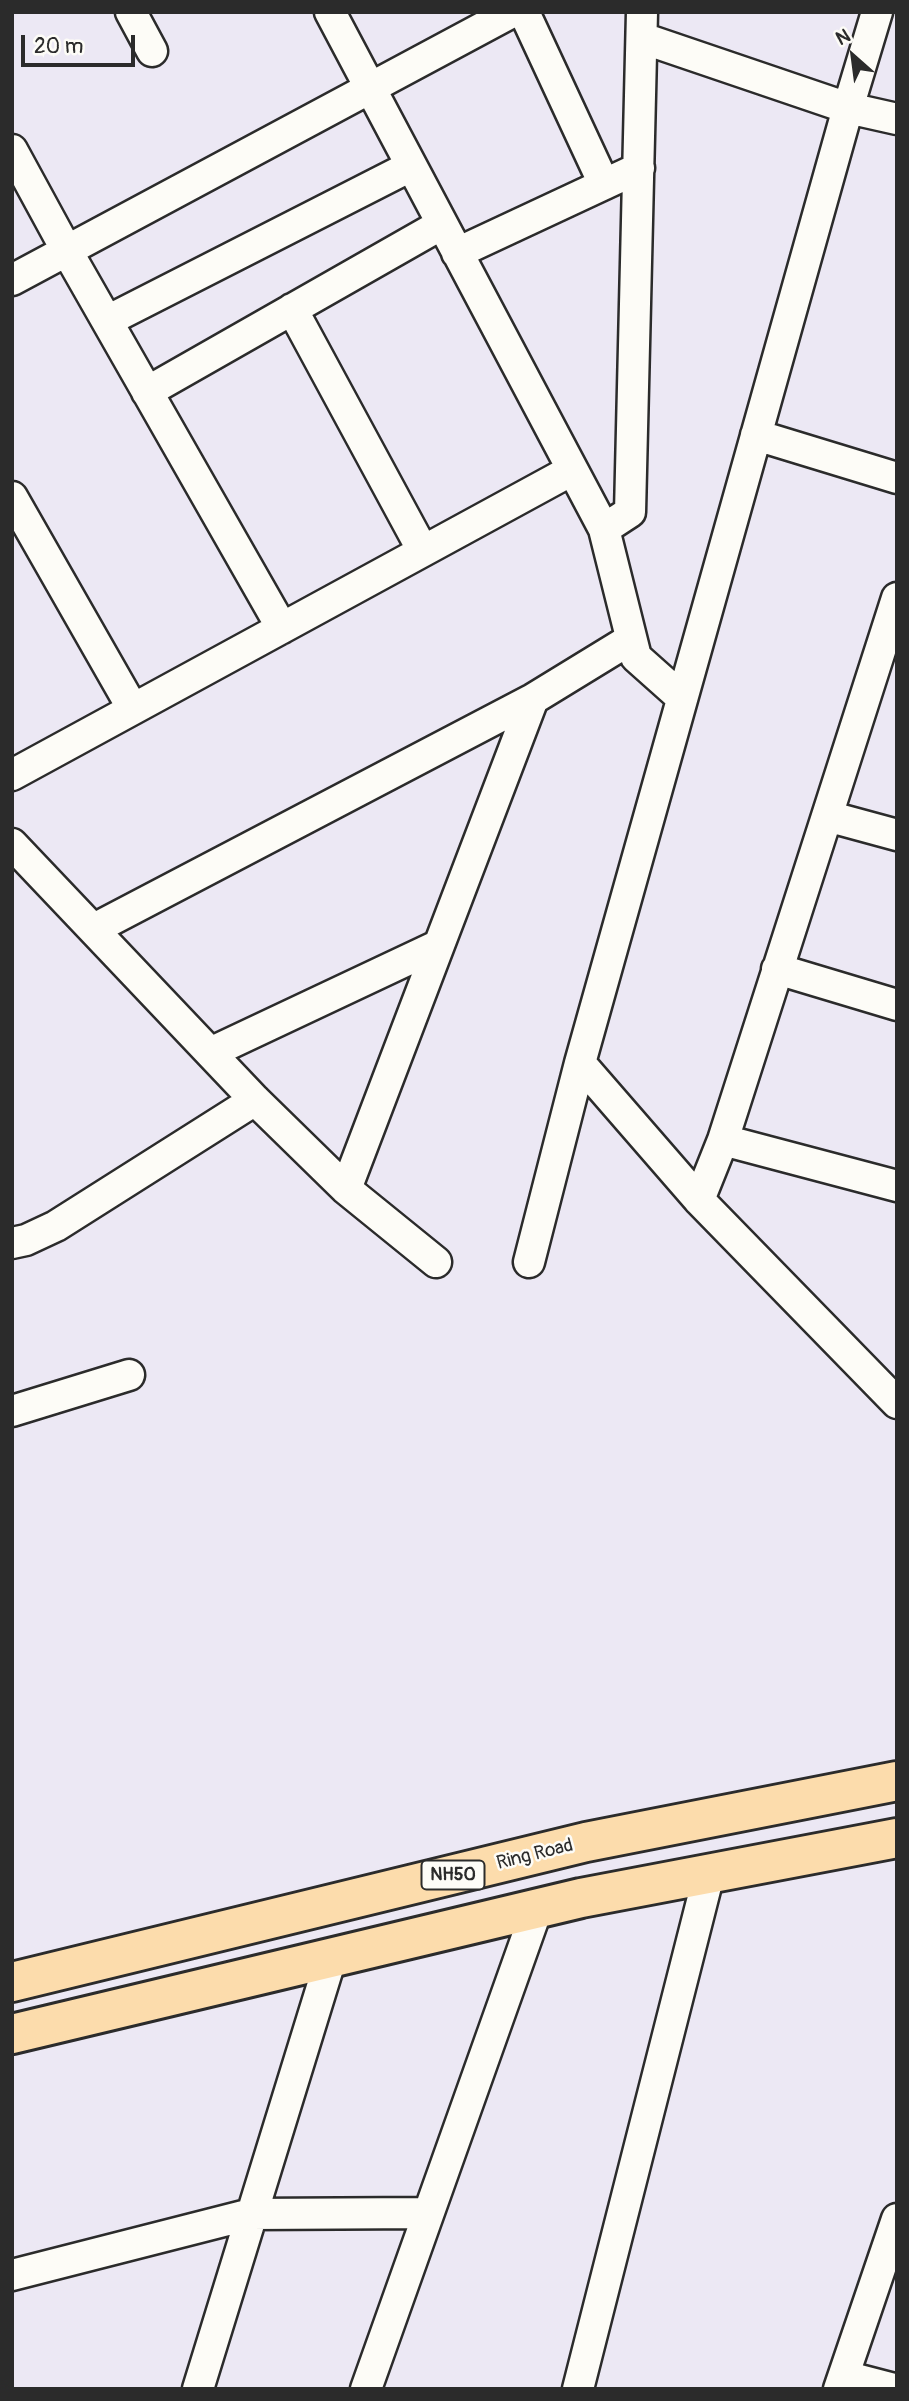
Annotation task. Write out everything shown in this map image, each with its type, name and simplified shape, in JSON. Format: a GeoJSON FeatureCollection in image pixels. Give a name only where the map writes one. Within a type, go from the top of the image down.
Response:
{"type":"FeatureCollection","features":[{"type":"Feature","properties":{"kind":"highway","name":"Ring Road"},"geometry":{"type":"LineString","coordinates":[[12,1982],[586,1842],[897,1781]]}},
{"type":"Feature","properties":{"kind":"highway"},"geometry":{"type":"LineString","coordinates":[[12,2034],[537,1909],[897,1838]]}},
{"type":"Feature","properties":{"kind":"street"},"geometry":{"type":"LineString","coordinates":[[131,12],[152,51]]}},
{"type":"Feature","properties":{"kind":"street"},"geometry":{"type":"LineString","coordinates":[[330,12],[604,529],[636,657],[682,698]]}},
{"type":"Feature","properties":{"kind":"street"},"geometry":{"type":"LineString","coordinates":[[12,280],[512,12]]}},
{"type":"Feature","properties":{"kind":"street"},"geometry":{"type":"LineString","coordinates":[[524,12],[604,184]]}},
{"type":"Feature","properties":{"kind":"street"},"geometry":{"type":"LineString","coordinates":[[529,1262],[580,1063],[877,12]]}},
{"type":"Feature","properties":{"kind":"street"},"geometry":{"type":"LineString","coordinates":[[604,529],[630,512],[642,25],[848,108],[897,118]]}},
{"type":"Feature","properties":{"kind":"street"},"geometry":{"type":"LineString","coordinates":[[12,150],[282,628]]}},
{"type":"Feature","properties":{"kind":"street"},"geometry":{"type":"LineString","coordinates":[[107,321],[411,166]]}},
{"type":"Feature","properties":{"kind":"street"},"geometry":{"type":"LineString","coordinates":[[457,253],[639,168]]}},
{"type":"Feature","properties":{"kind":"street"},"geometry":{"type":"LineString","coordinates":[[147,392],[442,224]]}},
{"type":"Feature","properties":{"kind":"street"},"geometry":{"type":"LineString","coordinates":[[292,309],[424,551]]}},
{"type":"Feature","properties":{"kind":"street"},"geometry":{"type":"LineString","coordinates":[[756,435],[897,478]]}},
{"type":"Feature","properties":{"kind":"street"},"geometry":{"type":"LineString","coordinates":[[12,775],[572,470]]}},
{"type":"Feature","properties":{"kind":"street"},"geometry":{"type":"LineString","coordinates":[[12,497],[133,709]]}},
{"type":"Feature","properties":{"kind":"street"},"geometry":{"type":"LineString","coordinates":[[699,1200],[723,1140],[827,816],[886,666],[897,598]]}},
{"type":"Feature","properties":{"kind":"street"},"geometry":{"type":"LineString","coordinates":[[94,929],[533,699],[631,639]]}},
{"type":"Feature","properties":{"kind":"street"},"geometry":{"type":"LineString","coordinates":[[346,1189],[533,699]]}},
{"type":"Feature","properties":{"kind":"street"},"geometry":{"type":"LineString","coordinates":[[827,816],[897,835]]}},
{"type":"Feature","properties":{"kind":"street"},"geometry":{"type":"LineString","coordinates":[[16,853],[94,929],[255,1100],[346,1189],[436,1262]]}},
{"type":"Feature","properties":{"kind":"street"},"geometry":{"type":"LineString","coordinates":[[212,1052],[439,945]]}},
{"type":"Feature","properties":{"kind":"street"},"geometry":{"type":"LineString","coordinates":[[777,969],[897,1005]]}},
{"type":"Feature","properties":{"kind":"street"},"geometry":{"type":"LineString","coordinates":[[580,1063],[699,1200],[897,1403]]}},
{"type":"Feature","properties":{"kind":"street"},"geometry":{"type":"LineString","coordinates":[[12,1243],[26,1240],[56,1226],[255,1100]]}},
{"type":"Feature","properties":{"kind":"street"},"geometry":{"type":"LineString","coordinates":[[723,1140],[897,1186]]}},
{"type":"Feature","properties":{"kind":"street"},"geometry":{"type":"LineString","coordinates":[[12,1411],[129,1375]]}},
{"type":"Feature","properties":{"kind":"street"},"geometry":{"type":"LineString","coordinates":[[578,2389],[709,1874]]}},
{"type":"Feature","properties":{"kind":"street"},"geometry":{"type":"LineString","coordinates":[[366,2389],[537,1909]]}},
{"type":"Feature","properties":{"kind":"street"},"geometry":{"type":"LineString","coordinates":[[198,2389],[331,1958]]}},
{"type":"Feature","properties":{"kind":"street"},"geometry":{"type":"LineString","coordinates":[[12,2275],[251,2214],[428,2213]]}},
{"type":"Feature","properties":{"kind":"street"},"geometry":{"type":"LineString","coordinates":[[894,2389],[841,2383],[897,2219]]}}]}
